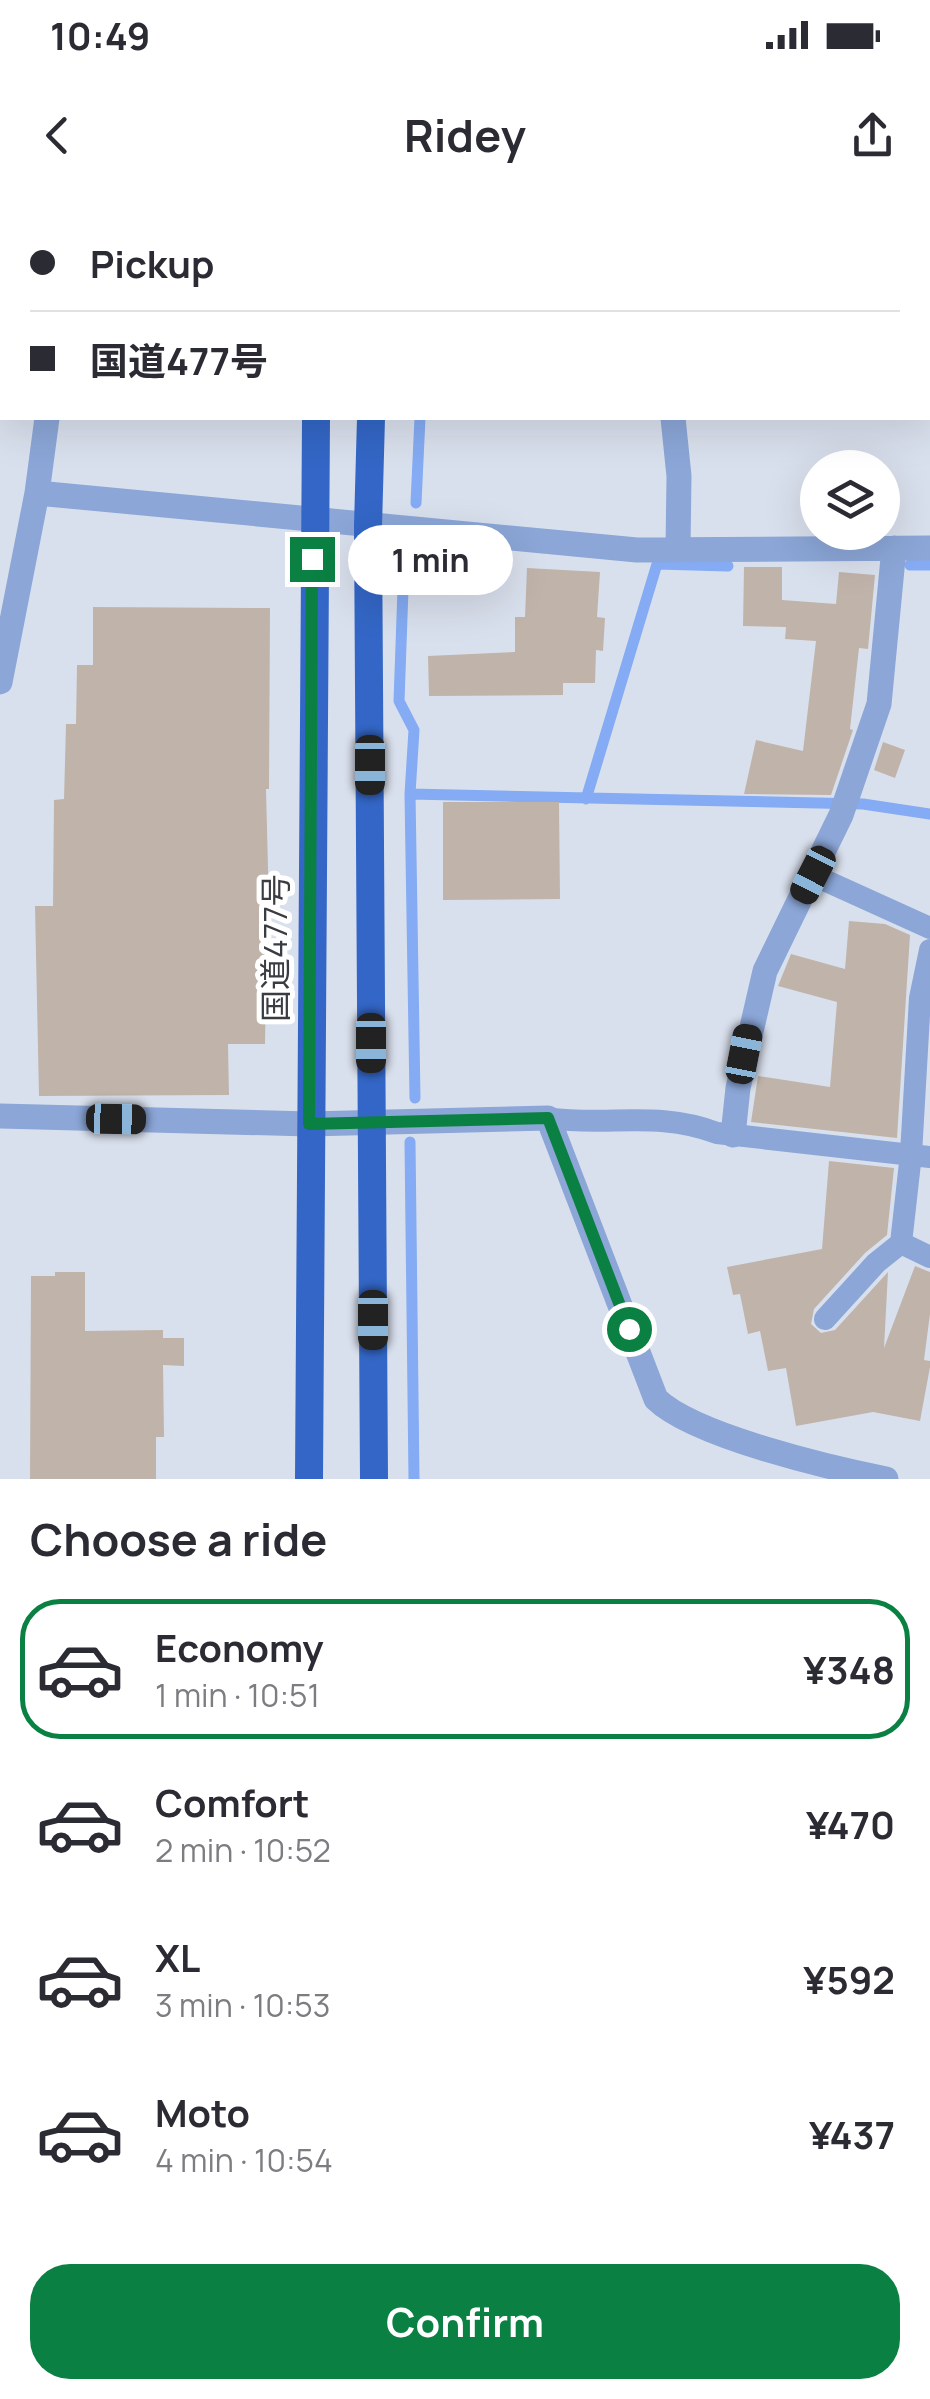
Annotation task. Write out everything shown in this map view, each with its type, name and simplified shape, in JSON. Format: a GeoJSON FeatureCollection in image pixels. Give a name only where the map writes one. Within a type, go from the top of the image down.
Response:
{"type":"FeatureCollection","features":[{"type":"Feature","properties":{"kind":"highway","name":"国道477号"},"geometry":{"type":"LineString","coordinates":[[308,1479],[316,420]]}},
{"type":"Feature","properties":{"kind":"highway"},"geometry":{"type":"LineString","coordinates":[[371,420],[368,526],[374,1479]]}},
{"type":"Feature","properties":{"kind":"street"},"geometry":{"type":"LineString","coordinates":[[0,682],[37,494],[47,420]]}},
{"type":"Feature","properties":{"kind":"street"},"geometry":{"type":"LineString","coordinates":[[673,420],[679,476],[678,549]]}},
{"type":"Feature","properties":{"kind":"street"},"geometry":{"type":"LineString","coordinates":[[37,494],[637,550],[800,548]]}},
{"type":"Feature","properties":{"kind":"street"},"geometry":{"type":"LineString","coordinates":[[900,548],[930,548]]}},
{"type":"Feature","properties":{"kind":"street"},"geometry":{"type":"LineString","coordinates":[[733,1135],[738,1088],[765,971],[845,804],[880,704],[894,550]]}},
{"type":"Feature","properties":{"kind":"street"},"geometry":{"type":"LineString","coordinates":[[0,1116],[309,1124],[548,1118],[656,1399],[670,1412],[697,1424],[812,1461],[886,1479]]}},
{"type":"Feature","properties":{"kind":"lane"},"geometry":{"type":"LineString","coordinates":[[813,875],[930,928]]}},
{"type":"Feature","properties":{"kind":"lane"},"geometry":{"type":"LineString","coordinates":[[826,1318],[876,1263],[901,1243],[920,1155],[920,998],[930,950]]}},
{"type":"Feature","properties":{"kind":"lane"},"geometry":{"type":"LineString","coordinates":[[548,1118],[658,1120],[733,1135],[920,1155]]}},
{"type":"Feature","properties":{"kind":"lane"},"geometry":{"type":"LineString","coordinates":[[901,1243],[930,1257]]}},
{"type":"Feature","properties":{"kind":"building"},"geometry":{"type":"Polygon","coordinates":[[[744,567],[782,567],[782,600],[836,604],[839,572],[875,575],[868,649],[859,648],[850,729],[853,730],[831,795],[744,794],[756,740],[803,751],[816,641],[785,639],[786,627],[743,626],[744,567]]]}},
{"type":"Feature","properties":{"kind":"building"},"geometry":{"type":"Polygon","coordinates":[[[527,568],[600,572],[597,617],[605,618],[603,651],[596,650],[595,683],[563,683],[563,695],[429,696],[428,656],[515,652],[515,617],[525,617],[527,568]]]}},
{"type":"Feature","properties":{"kind":"building"},"geometry":{"type":"Polygon","coordinates":[[[93,607],[270,608],[266,789],[271,987],[266,987],[265,1044],[228,1044],[229,1095],[39,1096],[35,906],[53,906],[54,800],[64,799],[66,724],[76,724],[77,665],[93,665],[93,607]]]}},
{"type":"Feature","properties":{"kind":"building"},"geometry":{"type":"Polygon","coordinates":[[[883,742],[905,750],[895,778],[874,770],[883,742]]]}},
{"type":"Feature","properties":{"kind":"building"},"geometry":{"type":"Polygon","coordinates":[[[443,802],[559,802],[560,899],[443,900],[443,802]]]}},
{"type":"Feature","properties":{"kind":"building"},"geometry":{"type":"Polygon","coordinates":[[[849,921],[885,924],[910,935],[897,1138],[751,1122],[758,1076],[830,1087],[837,1002],[778,986],[791,954],[845,969],[849,921]]]}},
{"type":"Feature","properties":{"kind":"building"},"geometry":{"type":"Polygon","coordinates":[[[829,1161],[894,1168],[887,1235],[865,1253],[814,1309],[811,1324],[821,1333],[835,1330],[888,1272],[884,1348],[915,1266],[930,1272],[924,1360],[930,1361],[930,1367],[920,1421],[873,1412],[796,1426],[786,1368],[768,1371],[760,1331],[748,1334],[740,1294],[733,1295],[727,1267],[822,1249],[829,1161]]]}},
{"type":"Feature","properties":{"kind":"building"},"geometry":{"type":"Polygon","coordinates":[[[55,1272],[85,1272],[85,1331],[163,1330],[163,1338],[184,1338],[184,1366],[163,1365],[164,1437],[156,1437],[156,1479],[30,1479],[31,1276],[55,1276],[55,1272]]]}},
{"type":"Feature","properties":{"kind":"waterway"},"geometry":{"type":"LineString","coordinates":[[416,503],[420,420]]}},
{"type":"Feature","properties":{"kind":"waterway"},"geometry":{"type":"LineString","coordinates":[[404,561],[399,701],[414,730],[410,794],[415,1098]]}},
{"type":"Feature","properties":{"kind":"waterway"},"geometry":{"type":"LineString","coordinates":[[586,799],[657,564],[728,566]]}},
{"type":"Feature","properties":{"kind":"waterway"},"geometry":{"type":"LineString","coordinates":[[910,565],[930,565]]}},
{"type":"Feature","properties":{"kind":"waterway"},"geometry":{"type":"LineString","coordinates":[[410,794],[863,804],[930,814]]}},
{"type":"Feature","properties":{"kind":"waterway"},"geometry":{"type":"LineString","coordinates":[[410,1142],[414,1479]]}},
{"type":"Feature","properties":{"kind":"route"},"geometry":{"type":"LineString","coordinates":[[312,559],[309,1124],[548,1118],[629,1329]]}}]}
